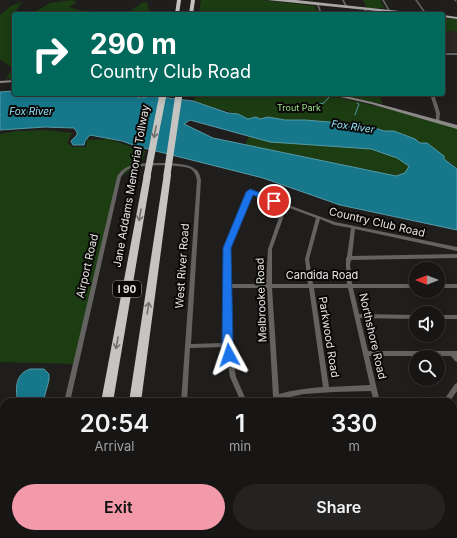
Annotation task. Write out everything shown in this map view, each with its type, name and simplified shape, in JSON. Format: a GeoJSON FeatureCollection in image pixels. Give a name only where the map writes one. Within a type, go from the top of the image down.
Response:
{"type":"FeatureCollection","features":[{"type":"Feature","properties":{"kind":"highway"},"geometry":{"type":"LineString","coordinates":[[177,12],[179,0]]}},
{"type":"Feature","properties":{"kind":"highway"},"geometry":{"type":"LineString","coordinates":[[191,12],[193,0]]}},
{"type":"Feature","properties":{"kind":"highway","name":"Jane Addams Memorial Tollway"},"geometry":{"type":"LineString","coordinates":[[108,398],[163,96]]}},
{"type":"Feature","properties":{"kind":"highway","name":"I 90"},"geometry":{"type":"LineString","coordinates":[[136,398],[179,96]]}},
{"type":"Feature","properties":{"kind":"main road"},"geometry":{"type":"LineString","coordinates":[[269,0],[318,4]]}},
{"type":"Feature","properties":{"kind":"main road"},"geometry":{"type":"LineString","coordinates":[[284,0],[396,12]]}},
{"type":"Feature","properties":{"kind":"main road"},"geometry":{"type":"LineString","coordinates":[[445,16],[457,18]]}},
{"type":"Feature","properties":{"kind":"street"},"geometry":{"type":"LineString","coordinates":[[343,0],[346,7]]}},
{"type":"Feature","properties":{"kind":"street"},"geometry":{"type":"LineString","coordinates":[[383,0],[390,11]]}},
{"type":"Feature","properties":{"kind":"street"},"geometry":{"type":"LineString","coordinates":[[416,0],[425,12]]}},
{"type":"Feature","properties":{"kind":"street"},"geometry":{"type":"LineString","coordinates":[[318,4],[320,12]]}},
{"type":"Feature","properties":{"kind":"street"},"geometry":{"type":"LineString","coordinates":[[445,54],[457,54]]}},
{"type":"Feature","properties":{"kind":"street"},"geometry":{"type":"LineString","coordinates":[[0,82],[12,81]]}},
{"type":"Feature","properties":{"kind":"street"},"geometry":{"type":"LineString","coordinates":[[339,96],[372,103],[457,127]]}},
{"type":"Feature","properties":{"kind":"street"},"geometry":{"type":"LineString","coordinates":[[433,96],[438,113],[438,122]]}},
{"type":"Feature","properties":{"kind":"street","name":"West River Road"},"geometry":{"type":"LineString","coordinates":[[158,165],[187,167],[194,170],[198,174],[199,180],[184,398]]}},
{"type":"Feature","properties":{"kind":"street","name":"Airport Road"},"geometry":{"type":"LineString","coordinates":[[68,398],[119,177],[127,168],[134,166],[158,165]]}},
{"type":"Feature","properties":{"kind":"street","name":"Country Club Road"},"geometry":{"type":"LineString","coordinates":[[228,286],[227,248],[250,192],[318,218],[353,228],[457,249]]}},
{"type":"Feature","properties":{"kind":"street","name":"Melbrooke Road"},"geometry":{"type":"LineString","coordinates":[[276,397],[269,286],[270,249],[286,205]]}},
{"type":"Feature","properties":{"kind":"street","name":"Parkwood Road"},"geometry":{"type":"LineString","coordinates":[[318,218],[307,259],[326,390]]}},
{"type":"Feature","properties":{"kind":"street","name":"Northshore Road"},"geometry":{"type":"LineString","coordinates":[[353,228],[348,258],[350,285],[376,398]]}},
{"type":"Feature","properties":{"kind":"street"},"geometry":{"type":"LineString","coordinates":[[348,258],[457,256]]}},
{"type":"Feature","properties":{"kind":"street"},"geometry":{"type":"LineString","coordinates":[[228,286],[228,345],[233,377],[242,398]]}},
{"type":"Feature","properties":{"kind":"street","name":"Candida Road"},"geometry":{"type":"LineString","coordinates":[[228,286],[409,286]]}},
{"type":"Feature","properties":{"kind":"street"},"geometry":{"type":"LineString","coordinates":[[445,286],[457,286]]}},
{"type":"Feature","properties":{"kind":"street"},"geometry":{"type":"LineString","coordinates":[[358,316],[409,317]]}},
{"type":"Feature","properties":{"kind":"street"},"geometry":{"type":"LineString","coordinates":[[445,317],[457,317]]}},
{"type":"Feature","properties":{"kind":"street"},"geometry":{"type":"LineString","coordinates":[[188,346],[228,345]]}},
{"type":"Feature","properties":{"kind":"street"},"geometry":{"type":"LineString","coordinates":[[366,354],[455,352],[457,360]]}},
{"type":"Feature","properties":{"kind":"street"},"geometry":{"type":"LineString","coordinates":[[449,398],[457,386]]}},
{"type":"Feature","properties":{"kind":"street"},"geometry":{"type":"LineString","coordinates":[[276,397],[326,390],[374,388]]}},
{"type":"Feature","properties":{"kind":"shaded area"},"geometry":{"type":"Polygon","coordinates":[[[445,19],[457,20],[457,52],[445,52],[445,19]]]}},
{"type":"Feature","properties":{"kind":"green space"},"geometry":{"type":"Polygon","coordinates":[[[71,0],[77,2],[69,7],[77,10],[90,11],[35,12],[50,3],[71,0]]]}},
{"type":"Feature","properties":{"kind":"green space"},"geometry":{"type":"Polygon","coordinates":[[[201,0],[262,0],[315,6],[317,12],[199,12],[201,0]]]}},
{"type":"Feature","properties":{"kind":"green space"},"geometry":{"type":"Polygon","coordinates":[[[363,0],[380,0],[385,8],[367,8],[363,0]]]}},
{"type":"Feature","properties":{"kind":"green space"},"geometry":{"type":"Polygon","coordinates":[[[22,2],[15,12],[12,12],[11,18],[12,68],[0,59],[0,15],[11,6],[22,2]]]}},
{"type":"Feature","properties":{"kind":"green space"},"geometry":{"type":"Polygon","coordinates":[[[147,2],[149,11],[156,12],[129,12],[142,3],[147,2]]]}},
{"type":"Feature","properties":{"kind":"green space"},"geometry":{"type":"Polygon","coordinates":[[[445,18],[457,19],[457,31],[445,31],[445,18]]]}},
{"type":"Feature","properties":{"kind":"green space"},"geometry":{"type":"Polygon","coordinates":[[[12,68],[12,79],[6,79],[12,68]]]}},
{"type":"Feature","properties":{"kind":"green space","name":"Trout Park"},"geometry":{"type":"Polygon","coordinates":[[[196,96],[332,96],[400,112],[457,128],[457,169],[415,139],[394,131],[384,131],[366,125],[352,123],[285,120],[268,117],[248,119],[235,113],[193,101],[196,96]]]}},
{"type":"Feature","properties":{"kind":"green space","name":"Trout Park"},"geometry":{"type":"Polygon","coordinates":[[[344,96],[380,96],[383,104],[344,96]]]}},
{"type":"Feature","properties":{"kind":"green space"},"geometry":{"type":"Polygon","coordinates":[[[46,130],[72,133],[67,143],[73,147],[86,147],[87,140],[108,139],[146,151],[140,165],[119,177],[76,364],[0,362],[0,134],[17,131],[46,130]]]}},
{"type":"Feature","properties":{"kind":"green space","name":"Trout Park"},"geometry":{"type":"Polygon","coordinates":[[[249,136],[279,142],[355,147],[375,150],[391,155],[409,166],[405,173],[396,176],[245,145],[249,136]]]}},
{"type":"Feature","properties":{"kind":"water","name":"Fox River"},"geometry":{"type":"Polygon","coordinates":[[[12,91],[12,96],[134,96],[141,98],[151,96],[193,101],[228,113],[238,114],[248,119],[268,117],[285,120],[305,120],[366,125],[384,131],[394,131],[415,139],[420,143],[427,143],[444,156],[444,159],[457,169],[457,230],[340,205],[263,178],[136,146],[122,141],[90,135],[85,141],[84,145],[73,145],[71,141],[77,135],[74,128],[45,127],[0,130],[0,92],[12,91]],[[190,120],[184,124],[213,138],[396,176],[405,173],[409,166],[397,158],[371,149],[270,142],[190,120]]]}},
{"type":"Feature","properties":{"kind":"water"},"geometry":{"type":"Polygon","coordinates":[[[30,369],[44,369],[49,374],[49,380],[44,398],[17,398],[17,382],[21,374],[30,369]]]}},
{"type":"Feature","properties":{"kind":"waterway"},"geometry":{"type":"LineString","coordinates":[[315,105],[324,103],[329,97]]}},
{"type":"Feature","properties":{"kind":"waterway"},"geometry":{"type":"LineString","coordinates":[[355,115],[359,104],[357,103]]}},
{"type":"Feature","properties":{"kind":"route"},"geometry":{"type":"LineString","coordinates":[[229,355],[227,248],[250,192],[274,201]]}}]}
